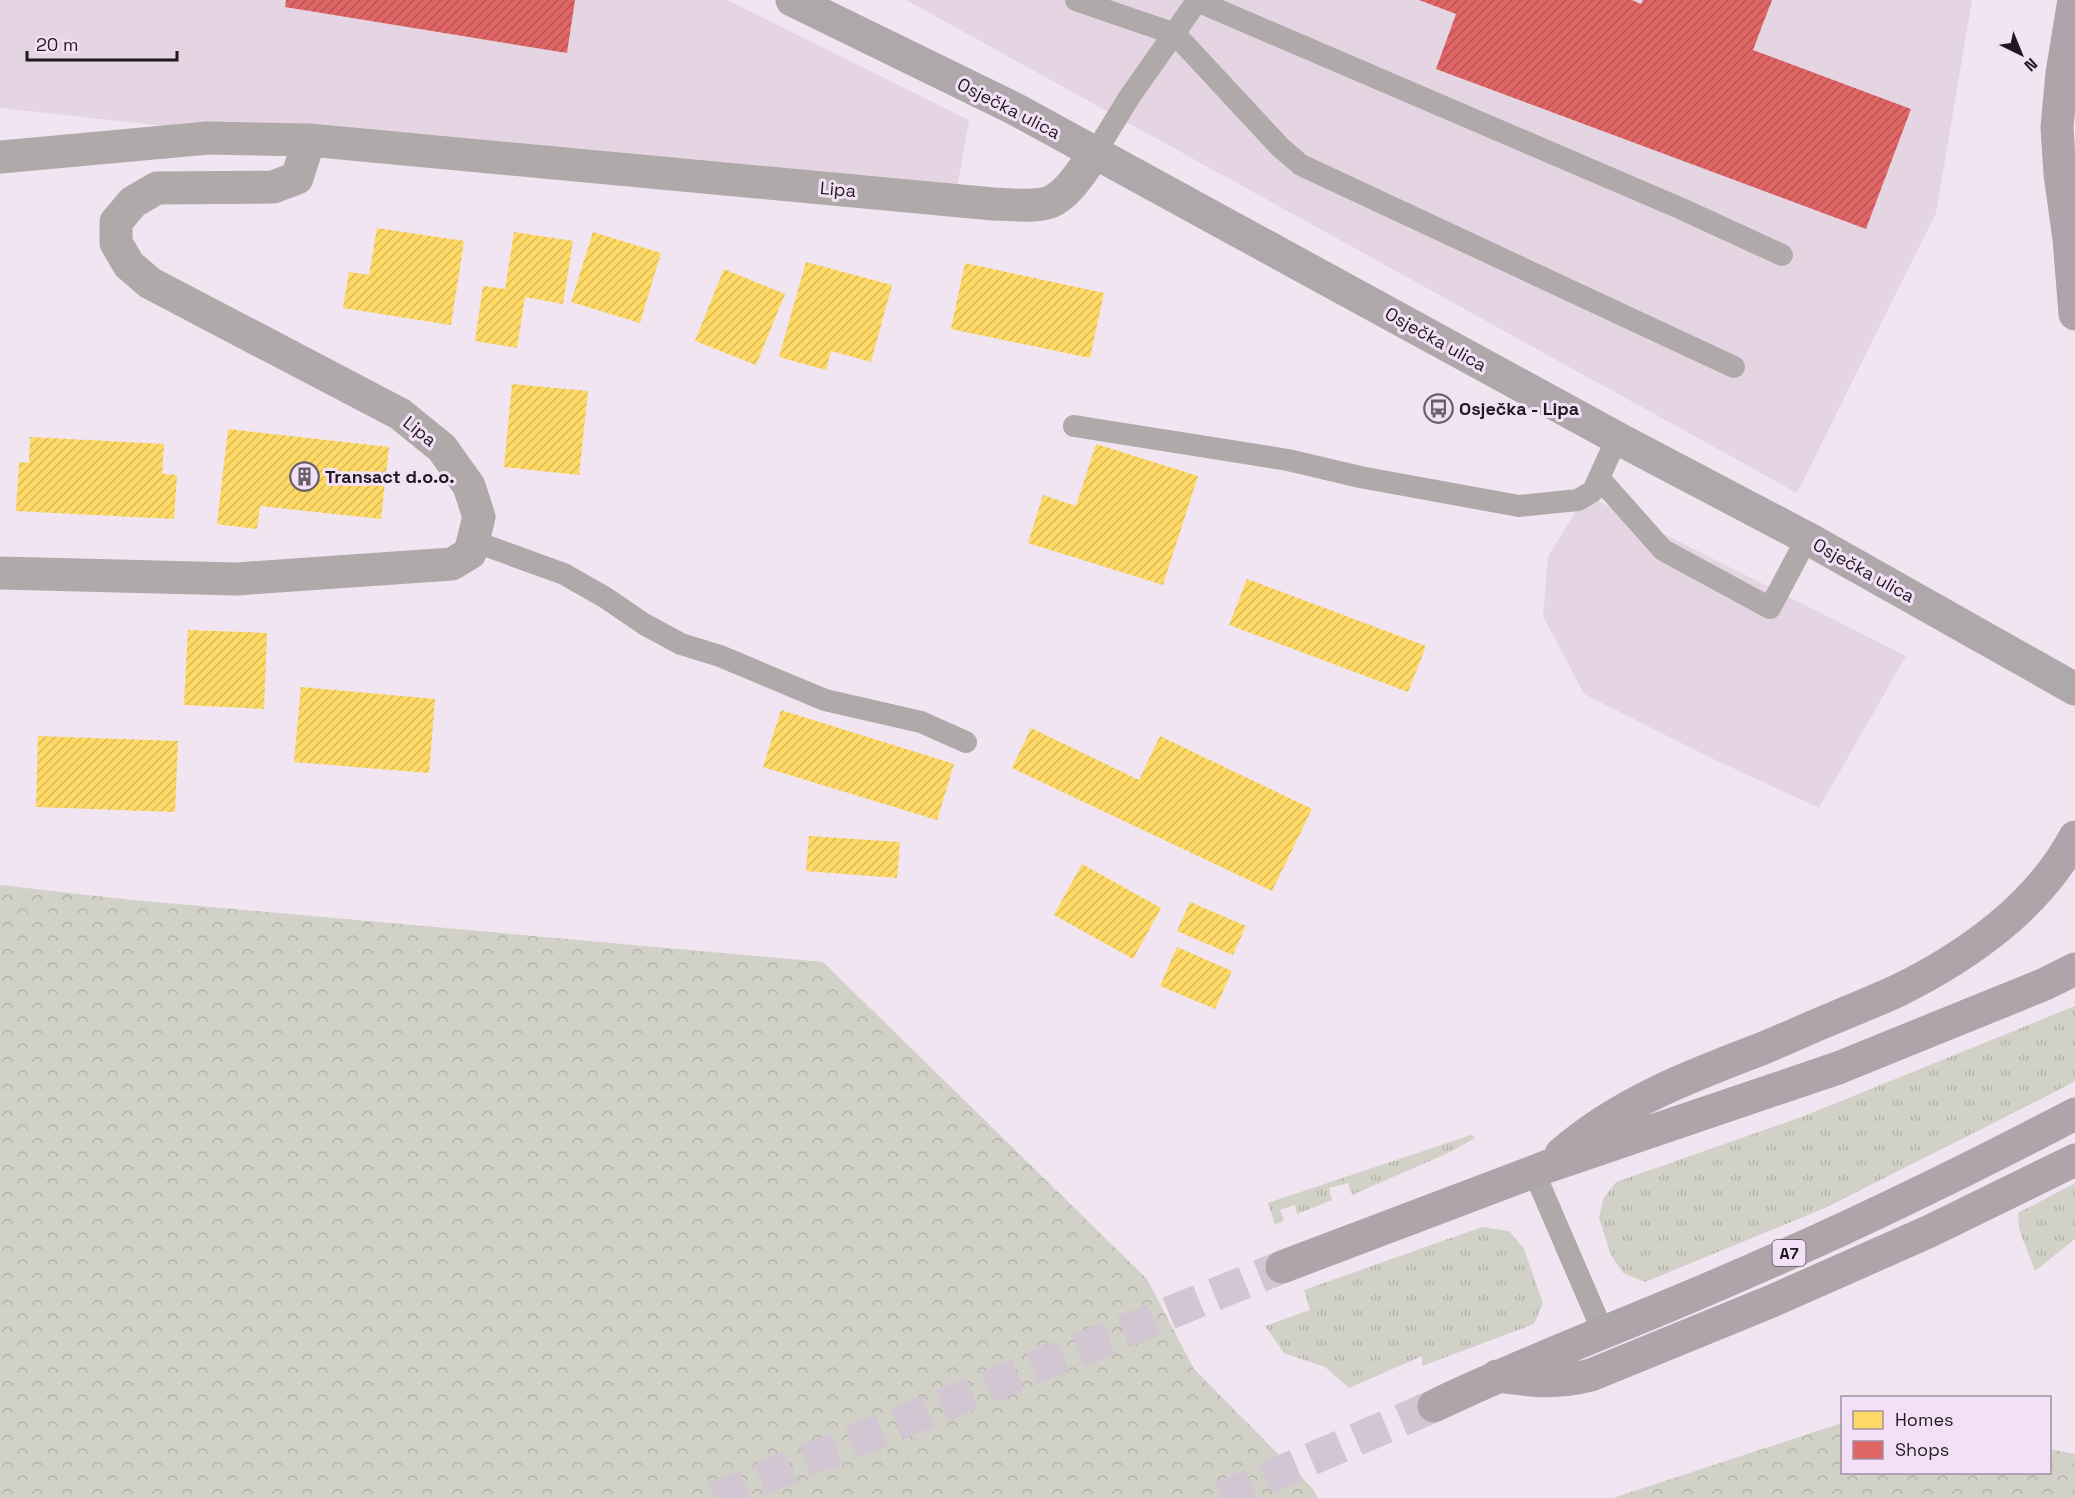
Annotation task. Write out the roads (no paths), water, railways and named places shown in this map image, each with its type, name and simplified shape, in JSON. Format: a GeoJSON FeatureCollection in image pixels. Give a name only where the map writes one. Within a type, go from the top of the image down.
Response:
{"type":"FeatureCollection","features":[{"type":"Feature","properties":{"kind":"highway"},"geometry":{"type":"LineString","coordinates":[[2073,12],[2062,73],[2057,127],[2060,174],[2072,244],[2075,314]]}},
{"type":"Feature","properties":{"kind":"highway"},"geometry":{"type":"LineString","coordinates":[[1540,1169],[1608,1117],[1638,1101],[1710,1068],[1763,1048],[1899,989],[1964,952],[2001,926],[2031,896],[2052,872],[2075,837]]}},
{"type":"Feature","properties":{"kind":"highway"},"geometry":{"type":"LineString","coordinates":[[1282,1267],[1540,1169],[1838,1068],[2044,984],[2075,969]]}},
{"type":"Feature","properties":{"kind":"highway","name":"A7"},"geometry":{"type":"LineString","coordinates":[[1434,1406],[1496,1376],[1829,1236],[1978,1165],[2075,1114]]}},
{"type":"Feature","properties":{"kind":"highway"},"geometry":{"type":"LineString","coordinates":[[1496,1376],[1550,1382],[1569,1381],[1591,1375],[1772,1301],[1888,1250],[2075,1160]]}},
{"type":"Feature","properties":{"kind":"main road","name":"Osječka ulica"},"geometry":{"type":"LineString","coordinates":[[792,0],[1015,109],[1617,438],[1807,538],[2075,689]]}},
{"type":"Feature","properties":{"kind":"street","name":"Lipa"},"geometry":{"type":"LineString","coordinates":[[0,157],[208,138],[309,140],[993,204],[1031,205],[1050,201],[1067,190],[1095,153]]}},
{"type":"Feature","properties":{"kind":"street","name":"Lipa"},"geometry":{"type":"LineString","coordinates":[[309,140],[297,178],[273,187],[157,188],[133,202],[116,222],[116,243],[129,265],[150,283],[400,414],[442,448],[469,486],[479,517],[473,541]]}},
{"type":"Feature","properties":{"kind":"street"},"geometry":{"type":"LineString","coordinates":[[0,573],[236,579],[352,572],[452,564],[470,553],[473,541]]}},
{"type":"Feature","properties":{"kind":"lane"},"geometry":{"type":"LineString","coordinates":[[1076,0],[1175,34],[1280,147],[1301,165],[1734,368]]}},
{"type":"Feature","properties":{"kind":"lane"},"geometry":{"type":"LineString","coordinates":[[1095,153],[1130,96],[1196,1],[1671,204],[1782,255]]}},
{"type":"Feature","properties":{"kind":"lane"},"geometry":{"type":"LineString","coordinates":[[1074,426],[1288,460],[1360,477],[1519,506],[1578,500],[1593,491],[1617,438]]}},
{"type":"Feature","properties":{"kind":"lane"},"geometry":{"type":"LineString","coordinates":[[1599,478],[1663,550],[1770,608],[1807,538]]}},
{"type":"Feature","properties":{"kind":"lane"},"geometry":{"type":"LineString","coordinates":[[473,541],[564,574],[606,598],[644,624],[681,644],[720,656],[825,700],[921,723],[966,742]]}},
{"type":"Feature","properties":{"kind":"lane"},"geometry":{"type":"LineString","coordinates":[[1540,1169],[1603,1332]]}},
{"type":"Feature","properties":{"kind":"tunnel"},"geometry":{"type":"LineString","coordinates":[[715,1498],[1282,1267]]}},
{"type":"Feature","properties":{"kind":"tunnel"},"geometry":{"type":"LineString","coordinates":[[1221,1498],[1434,1406]]}},
{"type":"Feature","properties":{"kind":"place","name":"Osječka - Lipa"},"geometry":{"type":"Point","coordinates":[1438,408]}},
{"type":"Feature","properties":{"kind":"place","name":"Transact d.o.o."},"geometry":{"type":"Point","coordinates":[304,476]}}]}
